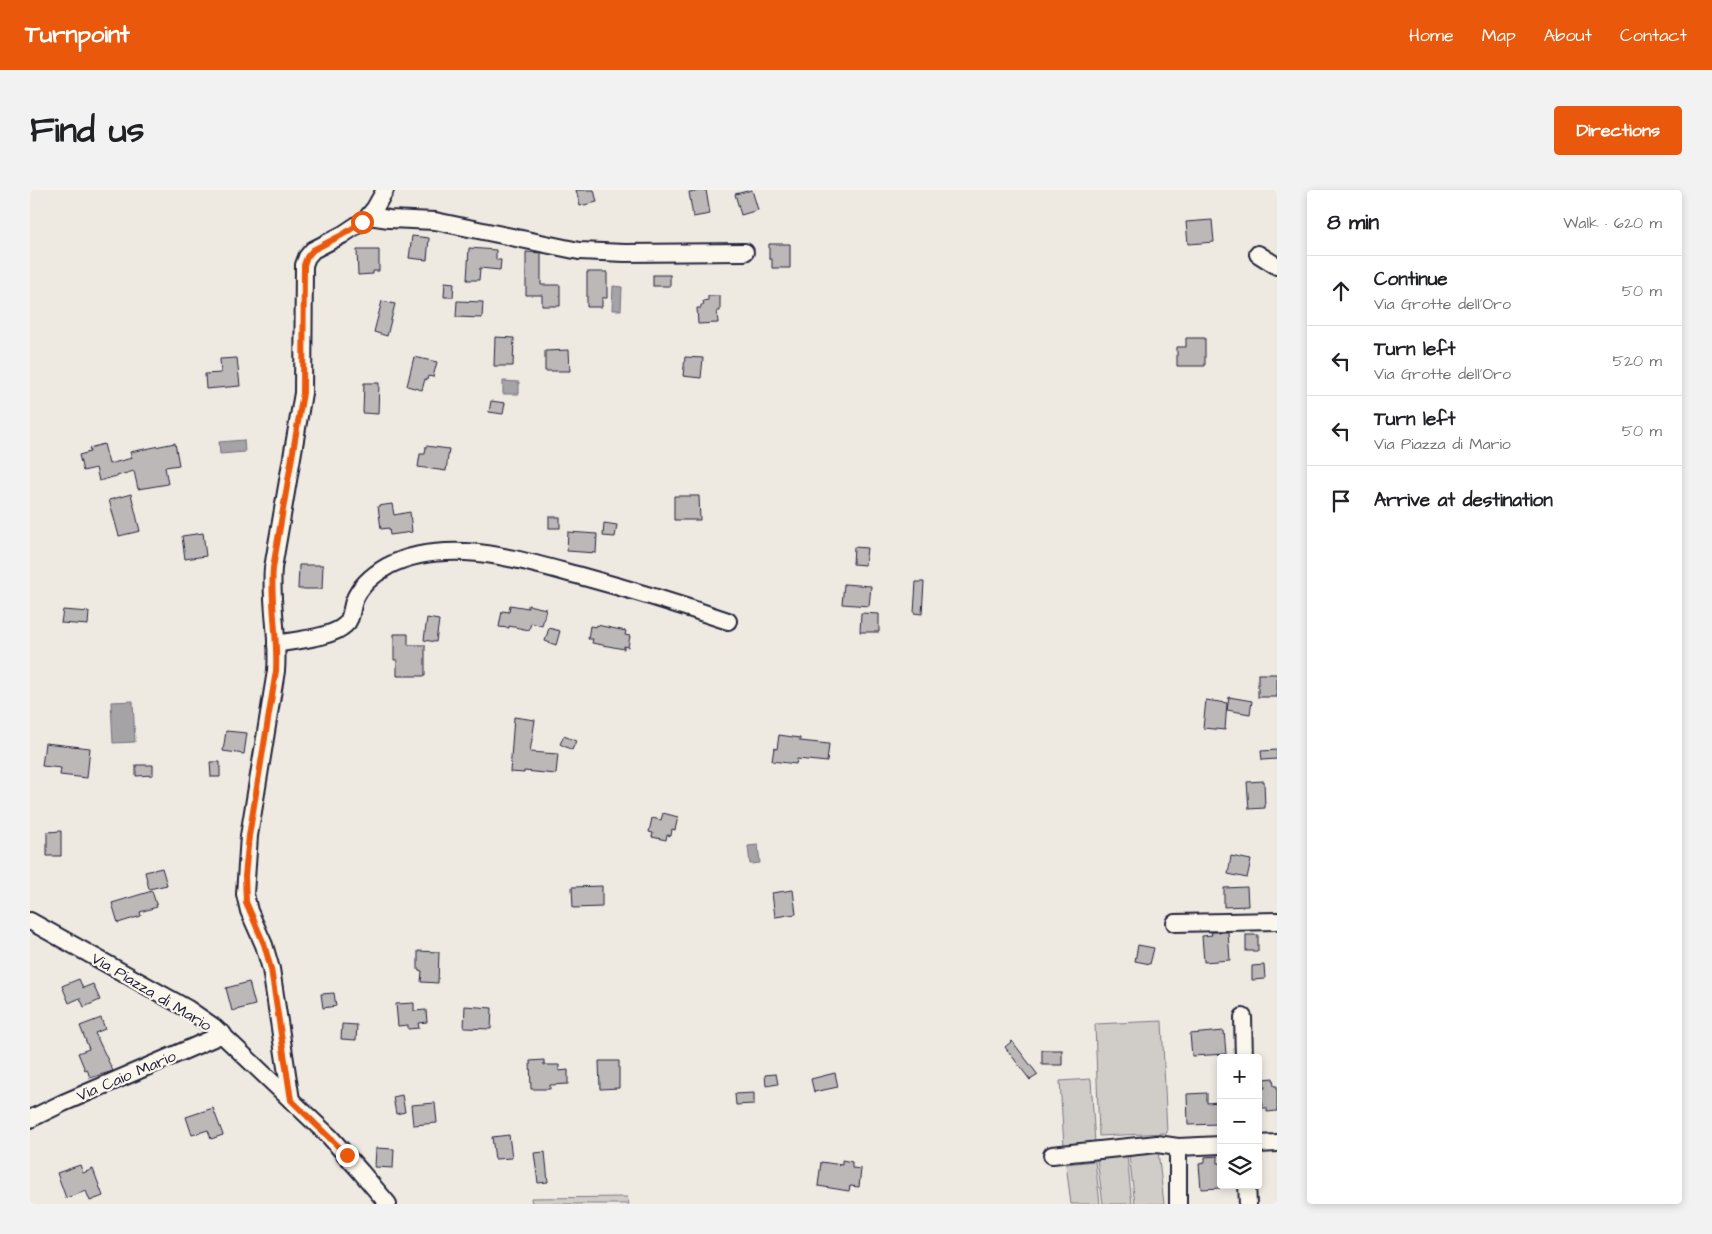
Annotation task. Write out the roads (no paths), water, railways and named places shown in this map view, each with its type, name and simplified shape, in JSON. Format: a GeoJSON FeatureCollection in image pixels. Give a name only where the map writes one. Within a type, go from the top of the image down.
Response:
{"type":"FeatureCollection","features":[{"type":"Feature","properties":{"kind":"street"},"geometry":{"type":"LineString","coordinates":[[291,1100],[271,969],[264,944],[249,911],[245,888],[249,836],[276,671],[272,578],[303,393],[304,262],[313,250],[347,232],[369,216],[386,190]]}},
{"type":"Feature","properties":{"kind":"street"},"geometry":{"type":"LineString","coordinates":[[369,216],[435,221],[585,252],[745,252]]}},
{"type":"Feature","properties":{"kind":"street"},"geometry":{"type":"LineString","coordinates":[[1258,254],[1277,266]]}},
{"type":"Feature","properties":{"kind":"street"},"geometry":{"type":"LineString","coordinates":[[276,644],[324,635],[338,630],[350,619],[355,599],[361,588],[380,571],[415,556],[445,552],[476,553],[551,568],[662,599],[728,621]]}},
{"type":"Feature","properties":{"kind":"street","name":"Via Piazza di Mario"},"geometry":{"type":"LineString","coordinates":[[30,921],[188,1009],[223,1034],[347,1155],[388,1204]]}},
{"type":"Feature","properties":{"kind":"street"},"geometry":{"type":"LineString","coordinates":[[1175,923],[1277,921]]}},
{"type":"Feature","properties":{"kind":"street"},"geometry":{"type":"LineString","coordinates":[[1243,1017],[1244,1054]]}},
{"type":"Feature","properties":{"kind":"street","name":"Via Caio Mario"},"geometry":{"type":"LineString","coordinates":[[30,1118],[223,1034]]}},
{"type":"Feature","properties":{"kind":"street"},"geometry":{"type":"LineString","coordinates":[[1262,1144],[1277,1142]]}},
{"type":"Feature","properties":{"kind":"street"},"geometry":{"type":"LineString","coordinates":[[1052,1155],[1157,1144],[1178,1147],[1217,1145]]}},
{"type":"Feature","properties":{"kind":"street"},"geometry":{"type":"LineString","coordinates":[[1178,1147],[1178,1204]]}},
{"type":"Feature","properties":{"kind":"street"},"geometry":{"type":"LineString","coordinates":[[1247,1189],[1248,1204]]}}]}
